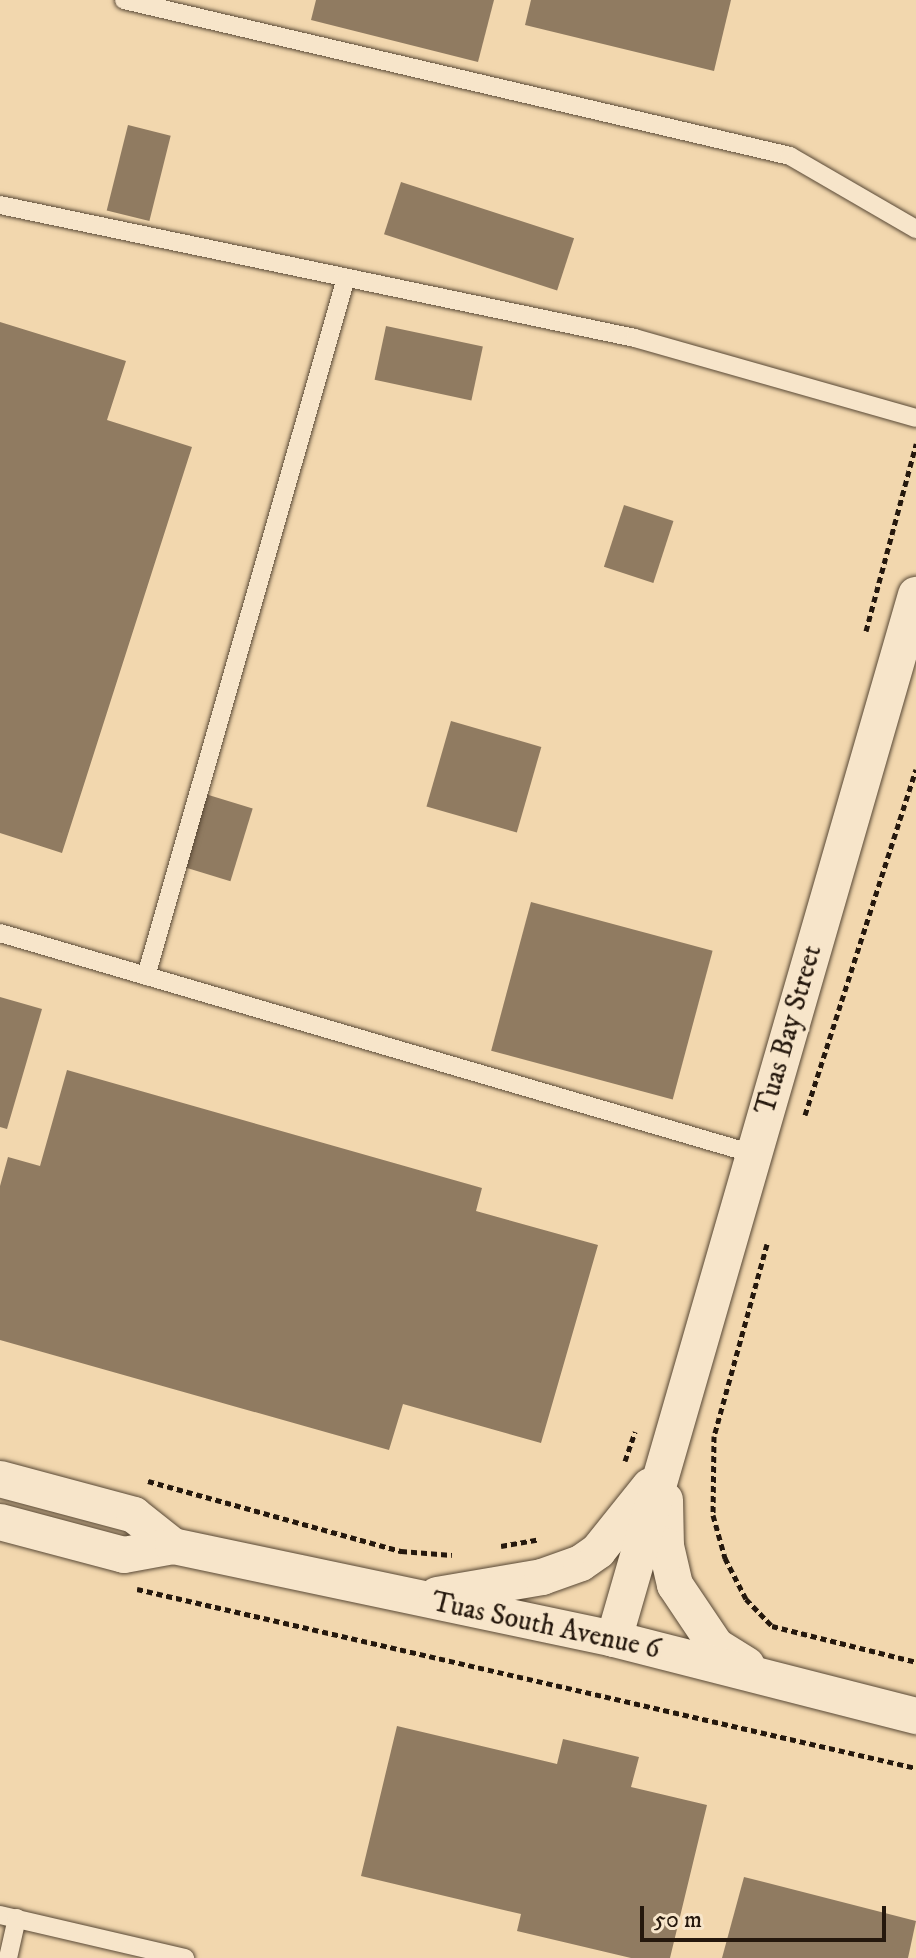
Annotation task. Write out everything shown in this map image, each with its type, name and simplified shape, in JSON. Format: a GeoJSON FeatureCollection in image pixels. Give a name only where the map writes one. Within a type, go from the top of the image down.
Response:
{"type":"FeatureCollection","features":[{"type":"Feature","properties":{"kind":"street","name":"Tuas Bay Street"},"geometry":{"type":"LineString","coordinates":[[614,1639],[916,595]]}},
{"type":"Feature","properties":{"kind":"street","name":"Tuas Bay Street"},"geometry":{"type":"LineString","coordinates":[[420,1598],[542,1577],[581,1563],[633,1510],[664,1466]]}},
{"type":"Feature","properties":{"kind":"street","name":"Tuas Bay Street"},"geometry":{"type":"LineString","coordinates":[[664,1466],[666,1546],[675,1585],[716,1646],[763,1675]]}},
{"type":"Feature","properties":{"kind":"street","name":"Tuas South Avenue 6"},"geometry":{"type":"LineString","coordinates":[[0,1479],[134,1515],[173,1546]]}},
{"type":"Feature","properties":{"kind":"street","name":"Tuas South Avenue 6"},"geometry":{"type":"LineString","coordinates":[[0,1522],[124,1555],[173,1546],[614,1639],[916,1716]]}},
{"type":"Feature","properties":{"kind":"lane"},"geometry":{"type":"LineString","coordinates":[[124,0],[790,156],[916,229]]}},
{"type":"Feature","properties":{"kind":"lane"},"geometry":{"type":"LineString","coordinates":[[0,205],[635,338],[916,418]]}},
{"type":"Feature","properties":{"kind":"lane"},"geometry":{"type":"LineString","coordinates":[[146,976],[346,278]]}},
{"type":"Feature","properties":{"kind":"lane"},"geometry":{"type":"LineString","coordinates":[[0,933],[754,1154]]}},
{"type":"Feature","properties":{"kind":"lane"},"geometry":{"type":"LineString","coordinates":[[8,1958],[8,1916],[116,1950],[185,1958]]}},
{"type":"Feature","properties":{"kind":"path"},"geometry":{"type":"LineString","coordinates":[[864,641],[916,444]]}},
{"type":"Feature","properties":{"kind":"path"},"geometry":{"type":"LineString","coordinates":[[800,1131],[916,769]]}},
{"type":"Feature","properties":{"kind":"path"},"geometry":{"type":"LineString","coordinates":[[768,1242],[714,1436],[713,1515],[725,1558],[746,1599],[772,1626],[916,1662]]}},
{"type":"Feature","properties":{"kind":"path"},"geometry":{"type":"LineString","coordinates":[[620,1469],[636,1428]]}},
{"type":"Feature","properties":{"kind":"path"},"geometry":{"type":"LineString","coordinates":[[134,1478],[401,1551],[464,1553]]}},
{"type":"Feature","properties":{"kind":"path"},"geometry":{"type":"LineString","coordinates":[[494,1547],[544,1538]]}},
{"type":"Feature","properties":{"kind":"path"},"geometry":{"type":"LineString","coordinates":[[124,1586],[916,1768]]}},
{"type":"Feature","properties":{"kind":"building"},"geometry":{"type":"Polygon","coordinates":[[[316,0],[494,0],[478,62],[311,20],[316,0]]]}},
{"type":"Feature","properties":{"kind":"building"},"geometry":{"type":"Polygon","coordinates":[[[531,0],[731,0],[714,71],[525,25],[531,0]]]}},
{"type":"Feature","properties":{"kind":"building"},"geometry":{"type":"Polygon","coordinates":[[[128,125],[171,136],[149,221],[107,210],[128,125]]]}},
{"type":"Feature","properties":{"kind":"building"},"geometry":{"type":"Polygon","coordinates":[[[401,182],[574,238],[557,291],[384,234],[401,182]]]}},
{"type":"Feature","properties":{"kind":"building"},"geometry":{"type":"Polygon","coordinates":[[[0,322],[126,361],[107,420],[192,447],[62,853],[0,833],[0,322]]]}},
{"type":"Feature","properties":{"kind":"building"},"geometry":{"type":"Polygon","coordinates":[[[386,326],[483,347],[471,400],[375,380],[386,326]]]}},
{"type":"Feature","properties":{"kind":"building"},"geometry":{"type":"Polygon","coordinates":[[[624,505],[673,521],[653,583],[604,567],[624,505]]]}},
{"type":"Feature","properties":{"kind":"building"},"geometry":{"type":"Polygon","coordinates":[[[451,721],[541,747],[517,832],[426,807],[451,721]]]}},
{"type":"Feature","properties":{"kind":"building"},"geometry":{"type":"Polygon","coordinates":[[[202,793],[253,808],[230,881],[180,866],[202,793]]]}},
{"type":"Feature","properties":{"kind":"building"},"geometry":{"type":"Polygon","coordinates":[[[531,902],[713,951],[673,1099],[491,1051],[531,902]]]}},
{"type":"Feature","properties":{"kind":"building"},"geometry":{"type":"Polygon","coordinates":[[[0,997],[42,1009],[7,1129],[0,1127],[0,997]]]}},
{"type":"Feature","properties":{"kind":"building"},"geometry":{"type":"Polygon","coordinates":[[[67,1070],[482,1188],[476,1211],[598,1245],[541,1443],[403,1404],[389,1450],[0,1340],[0,1186],[8,1157],[40,1166],[67,1070]]]}},
{"type":"Feature","properties":{"kind":"building"},"geometry":{"type":"Polygon","coordinates":[[[397,1726],[557,1764],[563,1739],[639,1757],[631,1787],[707,1805],[670,1958],[631,1958],[517,1931],[521,1914],[361,1876],[397,1726]]]}},
{"type":"Feature","properties":{"kind":"building"},"geometry":{"type":"Polygon","coordinates":[[[744,1877],[916,1921],[908,1958],[722,1958],[744,1877]]]}}]}
